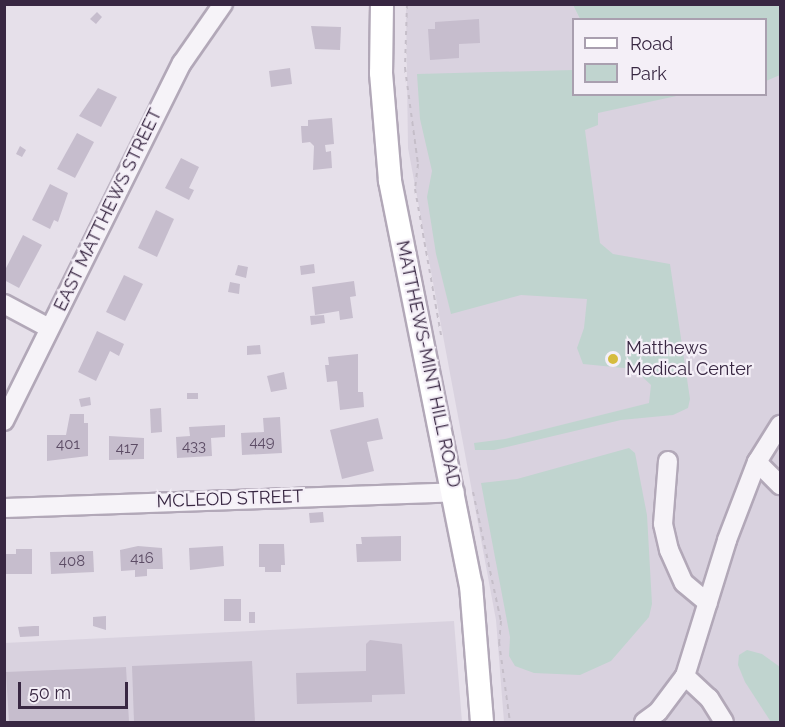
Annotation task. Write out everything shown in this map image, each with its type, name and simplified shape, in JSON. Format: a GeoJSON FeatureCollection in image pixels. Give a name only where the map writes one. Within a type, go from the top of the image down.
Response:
{"type":"FeatureCollection","features":[{"type":"Feature","properties":{"kind":"main road","name":"MATTHEWS-MINT HILL ROAD"},"geometry":{"type":"LineString","coordinates":[[382,4],[381,73],[390,180],[463,489],[482,723]]}},
{"type":"Feature","properties":{"kind":"street","name":"EAST MATTHEWS STREET"},"geometry":{"type":"LineString","coordinates":[[4,421],[182,63],[223,4]]}},
{"type":"Feature","properties":{"kind":"street"},"geometry":{"type":"LineString","coordinates":[[4,304],[49,328]]}},
{"type":"Feature","properties":{"kind":"street"},"geometry":{"type":"LineString","coordinates":[[644,723],[658,712],[685,676],[757,462],[780,425]]}},
{"type":"Feature","properties":{"kind":"street"},"geometry":{"type":"LineString","coordinates":[[668,461],[663,524],[669,550],[684,583],[708,603]]}},
{"type":"Feature","properties":{"kind":"street"},"geometry":{"type":"LineString","coordinates":[[757,462],[780,485]]}},
{"type":"Feature","properties":{"kind":"street","name":"MCLEOD STREET"},"geometry":{"type":"LineString","coordinates":[[4,508],[463,489]]}},
{"type":"Feature","properties":{"kind":"street"},"geometry":{"type":"LineString","coordinates":[[685,676],[708,698],[724,723]]}},
{"type":"Feature","properties":{"kind":"path"},"geometry":{"type":"LineString","coordinates":[[407,4],[406,81],[418,164],[415,189],[444,348]]}},
{"type":"Feature","properties":{"kind":"path"},"geometry":{"type":"LineString","coordinates":[[463,489],[501,621],[499,642],[510,723]]}},
{"type":"Feature","properties":{"kind":"shaded area","name":"Matthews Medical Center"},"geometry":{"type":"Polygon","coordinates":[[[406,5],[573,5],[580,18],[572,18],[572,96],[767,96],[767,39],[780,32],[780,722],[504,722],[496,620],[408,148],[406,5]]]}},
{"type":"Feature","properties":{"kind":"shaded area"},"geometry":{"type":"Polygon","coordinates":[[[454,621],[462,722],[5,722],[4,643],[454,621]]]}},
{"type":"Feature","properties":{"kind":"green space"},"geometry":{"type":"Polygon","coordinates":[[[573,5],[780,5],[780,75],[767,81],[767,18],[580,18],[573,5]]]}},
{"type":"Feature","properties":{"kind":"green space"},"geometry":{"type":"Polygon","coordinates":[[[572,70],[572,96],[676,96],[598,113],[598,125],[585,130],[600,243],[613,254],[670,264],[690,399],[688,408],[673,415],[621,420],[494,450],[475,450],[474,443],[505,439],[649,403],[651,385],[634,369],[583,364],[577,348],[584,328],[587,299],[521,295],[451,314],[436,254],[427,197],[432,171],[420,119],[417,74],[572,70]]]}},
{"type":"Feature","properties":{"kind":"green space"},"geometry":{"type":"Polygon","coordinates":[[[629,448],[635,453],[647,515],[652,604],[649,617],[611,661],[580,675],[534,673],[515,666],[509,656],[510,637],[481,483],[517,479],[629,448]]]}},
{"type":"Feature","properties":{"kind":"green space"},"geometry":{"type":"Polygon","coordinates":[[[747,650],[762,654],[780,667],[780,722],[771,722],[745,682],[738,665],[739,655],[747,650]]]}},
{"type":"Feature","properties":{"kind":"building"},"geometry":{"type":"Polygon","coordinates":[[[97,12],[102,17],[96,24],[90,19],[97,12]]]}},
{"type":"Feature","properties":{"kind":"building"},"geometry":{"type":"Polygon","coordinates":[[[479,19],[480,43],[459,44],[459,58],[430,60],[428,29],[435,29],[435,22],[479,19]]]}},
{"type":"Feature","properties":{"kind":"building"},"geometry":{"type":"Polygon","coordinates":[[[311,26],[341,27],[340,50],[315,49],[311,26]]]}},
{"type":"Feature","properties":{"kind":"building"},"geometry":{"type":"Polygon","coordinates":[[[290,68],[292,84],[271,87],[269,71],[290,68]]]}},
{"type":"Feature","properties":{"kind":"building"},"geometry":{"type":"Polygon","coordinates":[[[98,88],[117,97],[101,127],[79,116],[98,88]]]}},
{"type":"Feature","properties":{"kind":"building"},"geometry":{"type":"Polygon","coordinates":[[[332,118],[334,144],[325,145],[326,152],[331,151],[332,168],[313,170],[314,146],[310,142],[302,143],[301,126],[308,126],[308,120],[332,118]]]}},
{"type":"Feature","properties":{"kind":"building"},"geometry":{"type":"Polygon","coordinates":[[[77,133],[94,142],[75,178],[57,169],[77,133]]]}},
{"type":"Feature","properties":{"kind":"building"},"geometry":{"type":"Polygon","coordinates":[[[20,146],[26,150],[22,157],[16,154],[20,146]]]}},
{"type":"Feature","properties":{"kind":"building"},"geometry":{"type":"Polygon","coordinates":[[[181,158],[199,167],[189,188],[194,190],[189,200],[165,188],[181,158]]]}},
{"type":"Feature","properties":{"kind":"building"},"geometry":{"type":"Polygon","coordinates":[[[50,184],[68,193],[58,222],[54,220],[50,229],[32,220],[50,184]]]}},
{"type":"Feature","properties":{"kind":"building"},"geometry":{"type":"Polygon","coordinates":[[[156,210],[174,219],[157,257],[138,248],[156,210]]]}},
{"type":"Feature","properties":{"kind":"building"},"geometry":{"type":"Polygon","coordinates":[[[23,235],[42,245],[19,288],[4,280],[4,272],[23,235]]]}},
{"type":"Feature","properties":{"kind":"building"},"geometry":{"type":"Polygon","coordinates":[[[314,264],[315,273],[301,275],[300,266],[314,264]]]}},
{"type":"Feature","properties":{"kind":"building"},"geometry":{"type":"Polygon","coordinates":[[[238,265],[248,267],[246,278],[235,275],[238,265]]]}},
{"type":"Feature","properties":{"kind":"building"},"geometry":{"type":"Polygon","coordinates":[[[124,275],[143,284],[125,321],[106,312],[124,275]]]}},
{"type":"Feature","properties":{"kind":"building"},"geometry":{"type":"Polygon","coordinates":[[[354,281],[356,296],[350,297],[353,318],[340,320],[339,311],[315,315],[312,287],[354,281]]]}},
{"type":"Feature","properties":{"kind":"building"},"geometry":{"type":"Polygon","coordinates":[[[230,282],[240,284],[239,294],[228,292],[230,282]]]}},
{"type":"Feature","properties":{"kind":"building"},"geometry":{"type":"Polygon","coordinates":[[[324,315],[325,323],[311,325],[310,316],[324,315]]]}},
{"type":"Feature","properties":{"kind":"building"},"geometry":{"type":"Polygon","coordinates":[[[97,331],[124,344],[119,356],[110,351],[96,381],[78,372],[97,331]]]}},
{"type":"Feature","properties":{"kind":"building"},"geometry":{"type":"Polygon","coordinates":[[[260,345],[261,354],[247,355],[247,346],[260,345]]]}},
{"type":"Feature","properties":{"kind":"building"},"geometry":{"type":"Polygon","coordinates":[[[358,354],[358,392],[363,392],[364,407],[340,410],[337,381],[327,382],[325,365],[329,365],[328,357],[358,354]]]}},
{"type":"Feature","properties":{"kind":"building"},"geometry":{"type":"Polygon","coordinates":[[[284,372],[287,389],[271,392],[267,376],[284,372]]]}},
{"type":"Feature","properties":{"kind":"building"},"geometry":{"type":"Polygon","coordinates":[[[187,393],[198,393],[198,399],[187,399],[187,393]]]}},
{"type":"Feature","properties":{"kind":"building"},"geometry":{"type":"Polygon","coordinates":[[[90,397],[91,405],[81,407],[79,399],[90,397]]]}},
{"type":"Feature","properties":{"kind":"building"},"geometry":{"type":"Polygon","coordinates":[[[161,408],[162,432],[151,433],[150,409],[161,408]]]}},
{"type":"Feature","properties":{"kind":"building"},"geometry":{"type":"Polygon","coordinates":[[[70,414],[84,414],[84,423],[88,423],[88,456],[47,461],[47,435],[66,435],[70,414]]]}},
{"type":"Feature","properties":{"kind":"building"},"geometry":{"type":"Polygon","coordinates":[[[280,417],[282,453],[242,455],[241,433],[264,432],[263,418],[280,417]]]}},
{"type":"Feature","properties":{"kind":"building"},"geometry":{"type":"Polygon","coordinates":[[[378,418],[383,439],[367,442],[374,471],[342,479],[330,430],[378,418]]]}},
{"type":"Feature","properties":{"kind":"building"},"geometry":{"type":"Polygon","coordinates":[[[225,425],[225,437],[211,438],[212,456],[177,458],[176,437],[190,436],[189,427],[225,425]]]}},
{"type":"Feature","properties":{"kind":"building"},"geometry":{"type":"Polygon","coordinates":[[[109,436],[144,438],[144,459],[109,460],[109,436]]]}},
{"type":"Feature","properties":{"kind":"building"},"geometry":{"type":"Polygon","coordinates":[[[323,512],[324,522],[310,523],[309,513],[323,512]]]}},
{"type":"Feature","properties":{"kind":"building"},"geometry":{"type":"Polygon","coordinates":[[[401,536],[401,561],[357,562],[356,544],[362,544],[361,537],[401,536]]]}},
{"type":"Feature","properties":{"kind":"building"},"geometry":{"type":"Polygon","coordinates":[[[259,544],[284,544],[285,565],[281,565],[281,572],[265,572],[265,567],[259,567],[259,544]]]}},
{"type":"Feature","properties":{"kind":"building"},"geometry":{"type":"Polygon","coordinates":[[[138,546],[162,548],[163,569],[147,569],[147,576],[135,577],[135,570],[121,571],[120,550],[138,546]]]}},
{"type":"Feature","properties":{"kind":"building"},"geometry":{"type":"Polygon","coordinates":[[[223,546],[224,566],[190,570],[189,548],[223,546]]]}},
{"type":"Feature","properties":{"kind":"building"},"geometry":{"type":"Polygon","coordinates":[[[16,549],[32,549],[32,574],[5,574],[5,554],[16,554],[16,549]]]}},
{"type":"Feature","properties":{"kind":"building"},"geometry":{"type":"Polygon","coordinates":[[[93,551],[94,572],[51,574],[50,552],[93,551]]]}},
{"type":"Feature","properties":{"kind":"building"},"geometry":{"type":"Polygon","coordinates":[[[224,599],[241,599],[241,621],[224,621],[224,599]]]}},
{"type":"Feature","properties":{"kind":"building"},"geometry":{"type":"Polygon","coordinates":[[[249,612],[255,612],[255,623],[249,623],[249,612]]]}},
{"type":"Feature","properties":{"kind":"building"},"geometry":{"type":"Polygon","coordinates":[[[106,616],[106,630],[93,626],[93,617],[106,616]]]}},
{"type":"Feature","properties":{"kind":"building"},"geometry":{"type":"Polygon","coordinates":[[[39,626],[39,636],[20,637],[18,627],[39,626]]]}},
{"type":"Feature","properties":{"kind":"building"},"geometry":{"type":"Polygon","coordinates":[[[370,640],[402,644],[405,694],[372,695],[372,702],[297,704],[296,673],[366,671],[366,644],[370,640]]]}},
{"type":"Feature","properties":{"kind":"building"},"geometry":{"type":"Polygon","coordinates":[[[252,661],[255,722],[134,722],[132,666],[252,661]]]}},
{"type":"Feature","properties":{"kind":"building"},"geometry":{"type":"Polygon","coordinates":[[[126,667],[129,722],[9,722],[6,672],[126,667]]]}},
{"type":"Feature","properties":{"kind":"place","name":"Matthews Medical Center"},"geometry":{"type":"Point","coordinates":[613,359]}}]}
